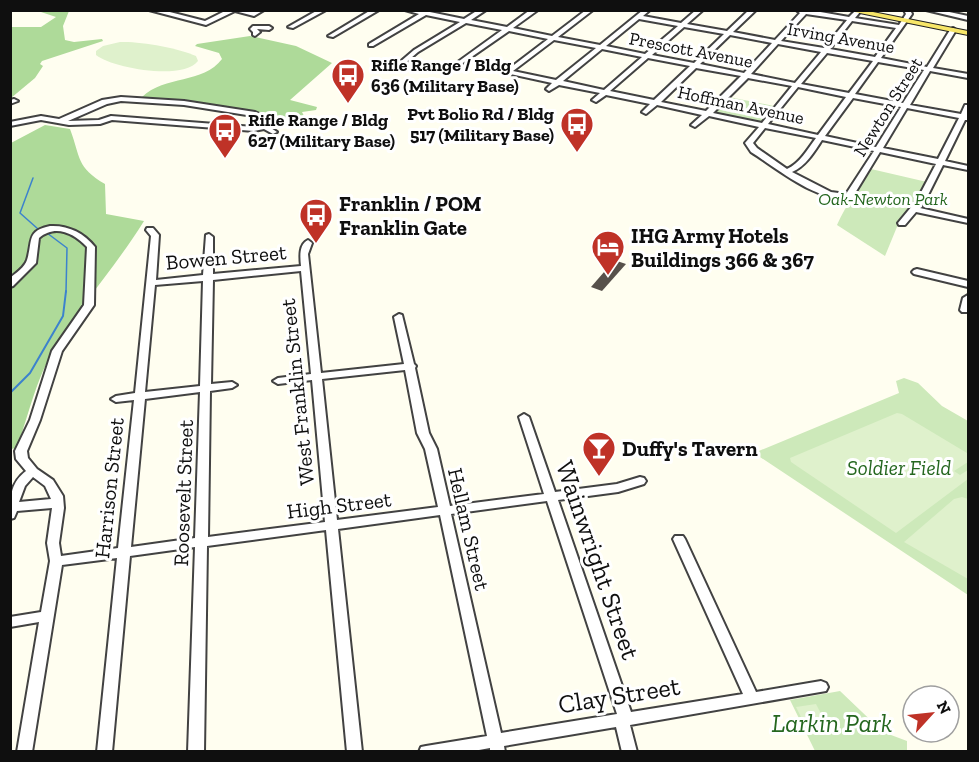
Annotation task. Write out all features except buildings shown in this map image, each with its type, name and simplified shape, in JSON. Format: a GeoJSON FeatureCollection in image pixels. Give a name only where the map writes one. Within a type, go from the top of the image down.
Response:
{"type":"FeatureCollection","features":[{"type":"Feature","properties":{"kind":"main road"},"geometry":{"type":"LineString","coordinates":[[848,10],[905,18],[969,33]]}},
{"type":"Feature","properties":{"kind":"street"},"geometry":{"type":"LineString","coordinates":[[152,10],[206,23],[235,10],[254,14],[261,10]]}},
{"type":"Feature","properties":{"kind":"street"},"geometry":{"type":"LineString","coordinates":[[291,27],[323,10]]}},
{"type":"Feature","properties":{"kind":"street"},"geometry":{"type":"LineString","coordinates":[[331,36],[376,10]]}},
{"type":"Feature","properties":{"kind":"street","name":"Prescott Avenue"},"geometry":{"type":"LineString","coordinates":[[408,10],[966,117]]}},
{"type":"Feature","properties":{"kind":"street"},"geometry":{"type":"LineString","coordinates":[[414,63],[402,63],[406,58],[483,10]]}},
{"type":"Feature","properties":{"kind":"street"},"geometry":{"type":"LineString","coordinates":[[457,65],[535,10]]}},
{"type":"Feature","properties":{"kind":"street"},"geometry":{"type":"LineString","coordinates":[[552,38],[590,10]]}},
{"type":"Feature","properties":{"kind":"street"},"geometry":{"type":"LineString","coordinates":[[549,89],[647,10]]}},
{"type":"Feature","properties":{"kind":"street"},"geometry":{"type":"LineString","coordinates":[[596,100],[700,10]]}},
{"type":"Feature","properties":{"kind":"street"},"geometry":{"type":"LineString","coordinates":[[646,112],[753,10]]}},
{"type":"Feature","properties":{"kind":"street"},"geometry":{"type":"LineString","coordinates":[[929,10],[969,18]]}},
{"type":"Feature","properties":{"kind":"street"},"geometry":{"type":"LineString","coordinates":[[695,125],[776,42],[802,11],[851,20],[905,18]]}},
{"type":"Feature","properties":{"kind":"street"},"geometry":{"type":"LineString","coordinates":[[371,45],[427,12]]}},
{"type":"Feature","properties":{"kind":"street"},"geometry":{"type":"LineString","coordinates":[[857,12],[749,144],[757,152],[788,171],[797,167],[820,137],[905,18]]}},
{"type":"Feature","properties":{"kind":"street","name":"Irving Avenue"},"geometry":{"type":"LineString","coordinates":[[638,17],[969,76]]}},
{"type":"Feature","properties":{"kind":"street"},"geometry":{"type":"LineString","coordinates":[[255,34],[257,33],[253,29],[255,27],[269,28]]}},
{"type":"Feature","properties":{"kind":"street","name":"Newton Street"},"geometry":{"type":"LineString","coordinates":[[788,171],[828,195],[846,198],[953,30]]}},
{"type":"Feature","properties":{"kind":"street","name":"Hoffman Avenue"},"geometry":{"type":"LineString","coordinates":[[552,38],[508,72],[969,168]]}},
{"type":"Feature","properties":{"kind":"street"},"geometry":{"type":"LineString","coordinates":[[61,121],[105,102],[129,99],[184,103],[255,114],[263,119],[265,127]]}},
{"type":"Feature","properties":{"kind":"street"},"geometry":{"type":"LineString","coordinates":[[902,223],[921,201],[966,117],[969,107]]}},
{"type":"Feature","properties":{"kind":"street"},"geometry":{"type":"LineString","coordinates":[[10,124],[41,118],[69,123],[100,122],[111,118],[254,129],[265,127],[273,132]]}},
{"type":"Feature","properties":{"kind":"street"},"geometry":{"type":"LineString","coordinates":[[914,209],[969,221]]}},
{"type":"Feature","properties":{"kind":"street"},"geometry":{"type":"LineString","coordinates":[[10,284],[31,263],[35,237],[43,230],[64,229],[83,238],[92,247],[89,305],[57,351],[34,420],[22,447],[22,459],[33,472],[49,483],[58,502],[53,543],[56,561],[24,752]]}},
{"type":"Feature","properties":{"kind":"street","name":"Harrison Street"},"geometry":{"type":"LineString","coordinates":[[104,752],[151,283],[154,235],[150,230]]}},
{"type":"Feature","properties":{"kind":"street","name":"Roosevelt Street"},"geometry":{"type":"LineString","coordinates":[[196,752],[208,237]]}},
{"type":"Feature","properties":{"kind":"street","name":"West Franklin Street"},"geometry":{"type":"LineString","coordinates":[[308,243],[304,254],[355,752]]}},
{"type":"Feature","properties":{"kind":"street","name":"Bowen Street"},"geometry":{"type":"LineString","coordinates":[[151,283],[306,268]]}},
{"type":"Feature","properties":{"kind":"street"},"geometry":{"type":"LineString","coordinates":[[917,272],[969,284]]}},
{"type":"Feature","properties":{"kind":"street"},"geometry":{"type":"LineString","coordinates":[[964,310],[969,298]]}},
{"type":"Feature","properties":{"kind":"street","name":"Hellam Street"},"geometry":{"type":"LineString","coordinates":[[399,317],[411,366],[423,433],[431,449],[497,746]]}},
{"type":"Feature","properties":{"kind":"street"},"geometry":{"type":"LineString","coordinates":[[278,381],[411,366]]}},
{"type":"Feature","properties":{"kind":"street"},"geometry":{"type":"LineString","coordinates":[[116,399],[232,385]]}},
{"type":"Feature","properties":{"kind":"street","name":"Wainwright Street"},"geometry":{"type":"LineString","coordinates":[[524,417],[623,719],[630,752]]}},
{"type":"Feature","properties":{"kind":"street"},"geometry":{"type":"LineString","coordinates":[[33,472],[20,482],[12,511],[58,502]]}},
{"type":"Feature","properties":{"kind":"street","name":"High Street"},"geometry":{"type":"LineString","coordinates":[[56,561],[445,511],[634,483]]}},
{"type":"Feature","properties":{"kind":"street"},"geometry":{"type":"LineString","coordinates":[[680,539],[752,698]]}},
{"type":"Feature","properties":{"kind":"street"},"geometry":{"type":"LineString","coordinates":[[10,622],[46,616]]}},
{"type":"Feature","properties":{"kind":"street","name":"Clay Street"},"geometry":{"type":"LineString","coordinates":[[426,752],[497,746],[623,719],[821,687]]}},
{"type":"Feature","properties":{"kind":"green space"},"geometry":{"type":"Polygon","coordinates":[[[38,11],[69,11],[63,26],[65,40],[74,42],[102,39],[103,41],[42,61],[40,64],[43,66],[35,78],[11,98],[11,27],[41,27],[56,17],[38,11]]]}},
{"type":"Feature","properties":{"kind":"green space"},"geometry":{"type":"Polygon","coordinates":[[[250,36],[296,46],[332,63],[290,100],[317,107],[316,110],[302,112],[304,116],[273,128],[267,117],[256,112],[142,97],[162,85],[205,72],[222,59],[219,53],[195,46],[197,44],[250,36]]]}},
{"type":"Feature","properties":{"kind":"green space"},"geometry":{"type":"Polygon","coordinates":[[[120,42],[169,48],[196,56],[198,61],[190,67],[163,71],[131,68],[104,60],[96,55],[96,51],[103,46],[120,42]]]}},
{"type":"Feature","properties":{"kind":"green space"},"geometry":{"type":"Polygon","coordinates":[[[729,97],[774,106],[760,123],[713,113],[729,97]]]}},
{"type":"Feature","properties":{"kind":"green space"},"geometry":{"type":"Polygon","coordinates":[[[45,125],[70,129],[84,167],[105,184],[106,214],[144,221],[52,353],[35,393],[17,448],[11,449],[11,143],[45,125]]]}},
{"type":"Feature","properties":{"kind":"green space","name":"Oak-Newton Park"},"geometry":{"type":"Polygon","coordinates":[[[871,169],[927,182],[918,200],[899,222],[885,256],[837,225],[871,169]]]}},
{"type":"Feature","properties":{"kind":"green space","name":"Soldier Field"},"geometry":{"type":"Polygon","coordinates":[[[904,378],[918,383],[942,406],[968,421],[968,595],[754,453],[899,393],[896,381],[904,378]]]}},
{"type":"Feature","properties":{"kind":"green space"},"geometry":{"type":"Polygon","coordinates":[[[897,413],[967,453],[968,462],[954,471],[960,475],[968,470],[968,479],[896,533],[791,462],[790,458],[897,413]]]}},
{"type":"Feature","properties":{"kind":"green space"},"geometry":{"type":"Polygon","coordinates":[[[962,497],[968,499],[968,579],[904,542],[954,499],[962,497]]]}},
{"type":"Feature","properties":{"kind":"green space","name":"Larkin Park"},"geometry":{"type":"Polygon","coordinates":[[[840,691],[883,732],[901,739],[901,744],[907,744],[907,751],[815,751],[790,700],[840,691]]]}},
{"type":"Feature","properties":{"kind":"green space"},"geometry":{"type":"Polygon","coordinates":[[[816,704],[830,731],[810,735],[796,707],[816,704]]]}},
{"type":"Feature","properties":{"kind":"waterway"},"geometry":{"type":"LineString","coordinates":[[33,178],[20,213],[38,229]]}},
{"type":"Feature","properties":{"kind":"waterway"},"geometry":{"type":"LineString","coordinates":[[47,233],[67,248],[66,292]]}},
{"type":"Feature","properties":{"kind":"waterway"},"geometry":{"type":"LineString","coordinates":[[10,393],[30,373],[63,316],[66,291]]}},
{"type":"Feature","properties":{"kind":"place","name":"Rifle Range / Bldg 636 (Military Base)"},"geometry":{"type":"Point","coordinates":[348,104]}},
{"type":"Feature","properties":{"kind":"place","name":"Pvt Bolio Rd / Bldg 517 (Military Base)"},"geometry":{"type":"Point","coordinates":[577,153]}},
{"type":"Feature","properties":{"kind":"place","name":"Rifle Range / Bldg 627 (Military Base)"},"geometry":{"type":"Point","coordinates":[225,159]}},
{"type":"Feature","properties":{"kind":"place","name":"Franklin / POM Franklin Gate"},"geometry":{"type":"Point","coordinates":[316,244]}},
{"type":"Feature","properties":{"kind":"place","name":"IHG Army Hotels Buildings 366 & 367"},"geometry":{"type":"Point","coordinates":[608,276]}},
{"type":"Feature","properties":{"kind":"place","name":"Duffy's Tavern"},"geometry":{"type":"Point","coordinates":[599,477]}}]}
